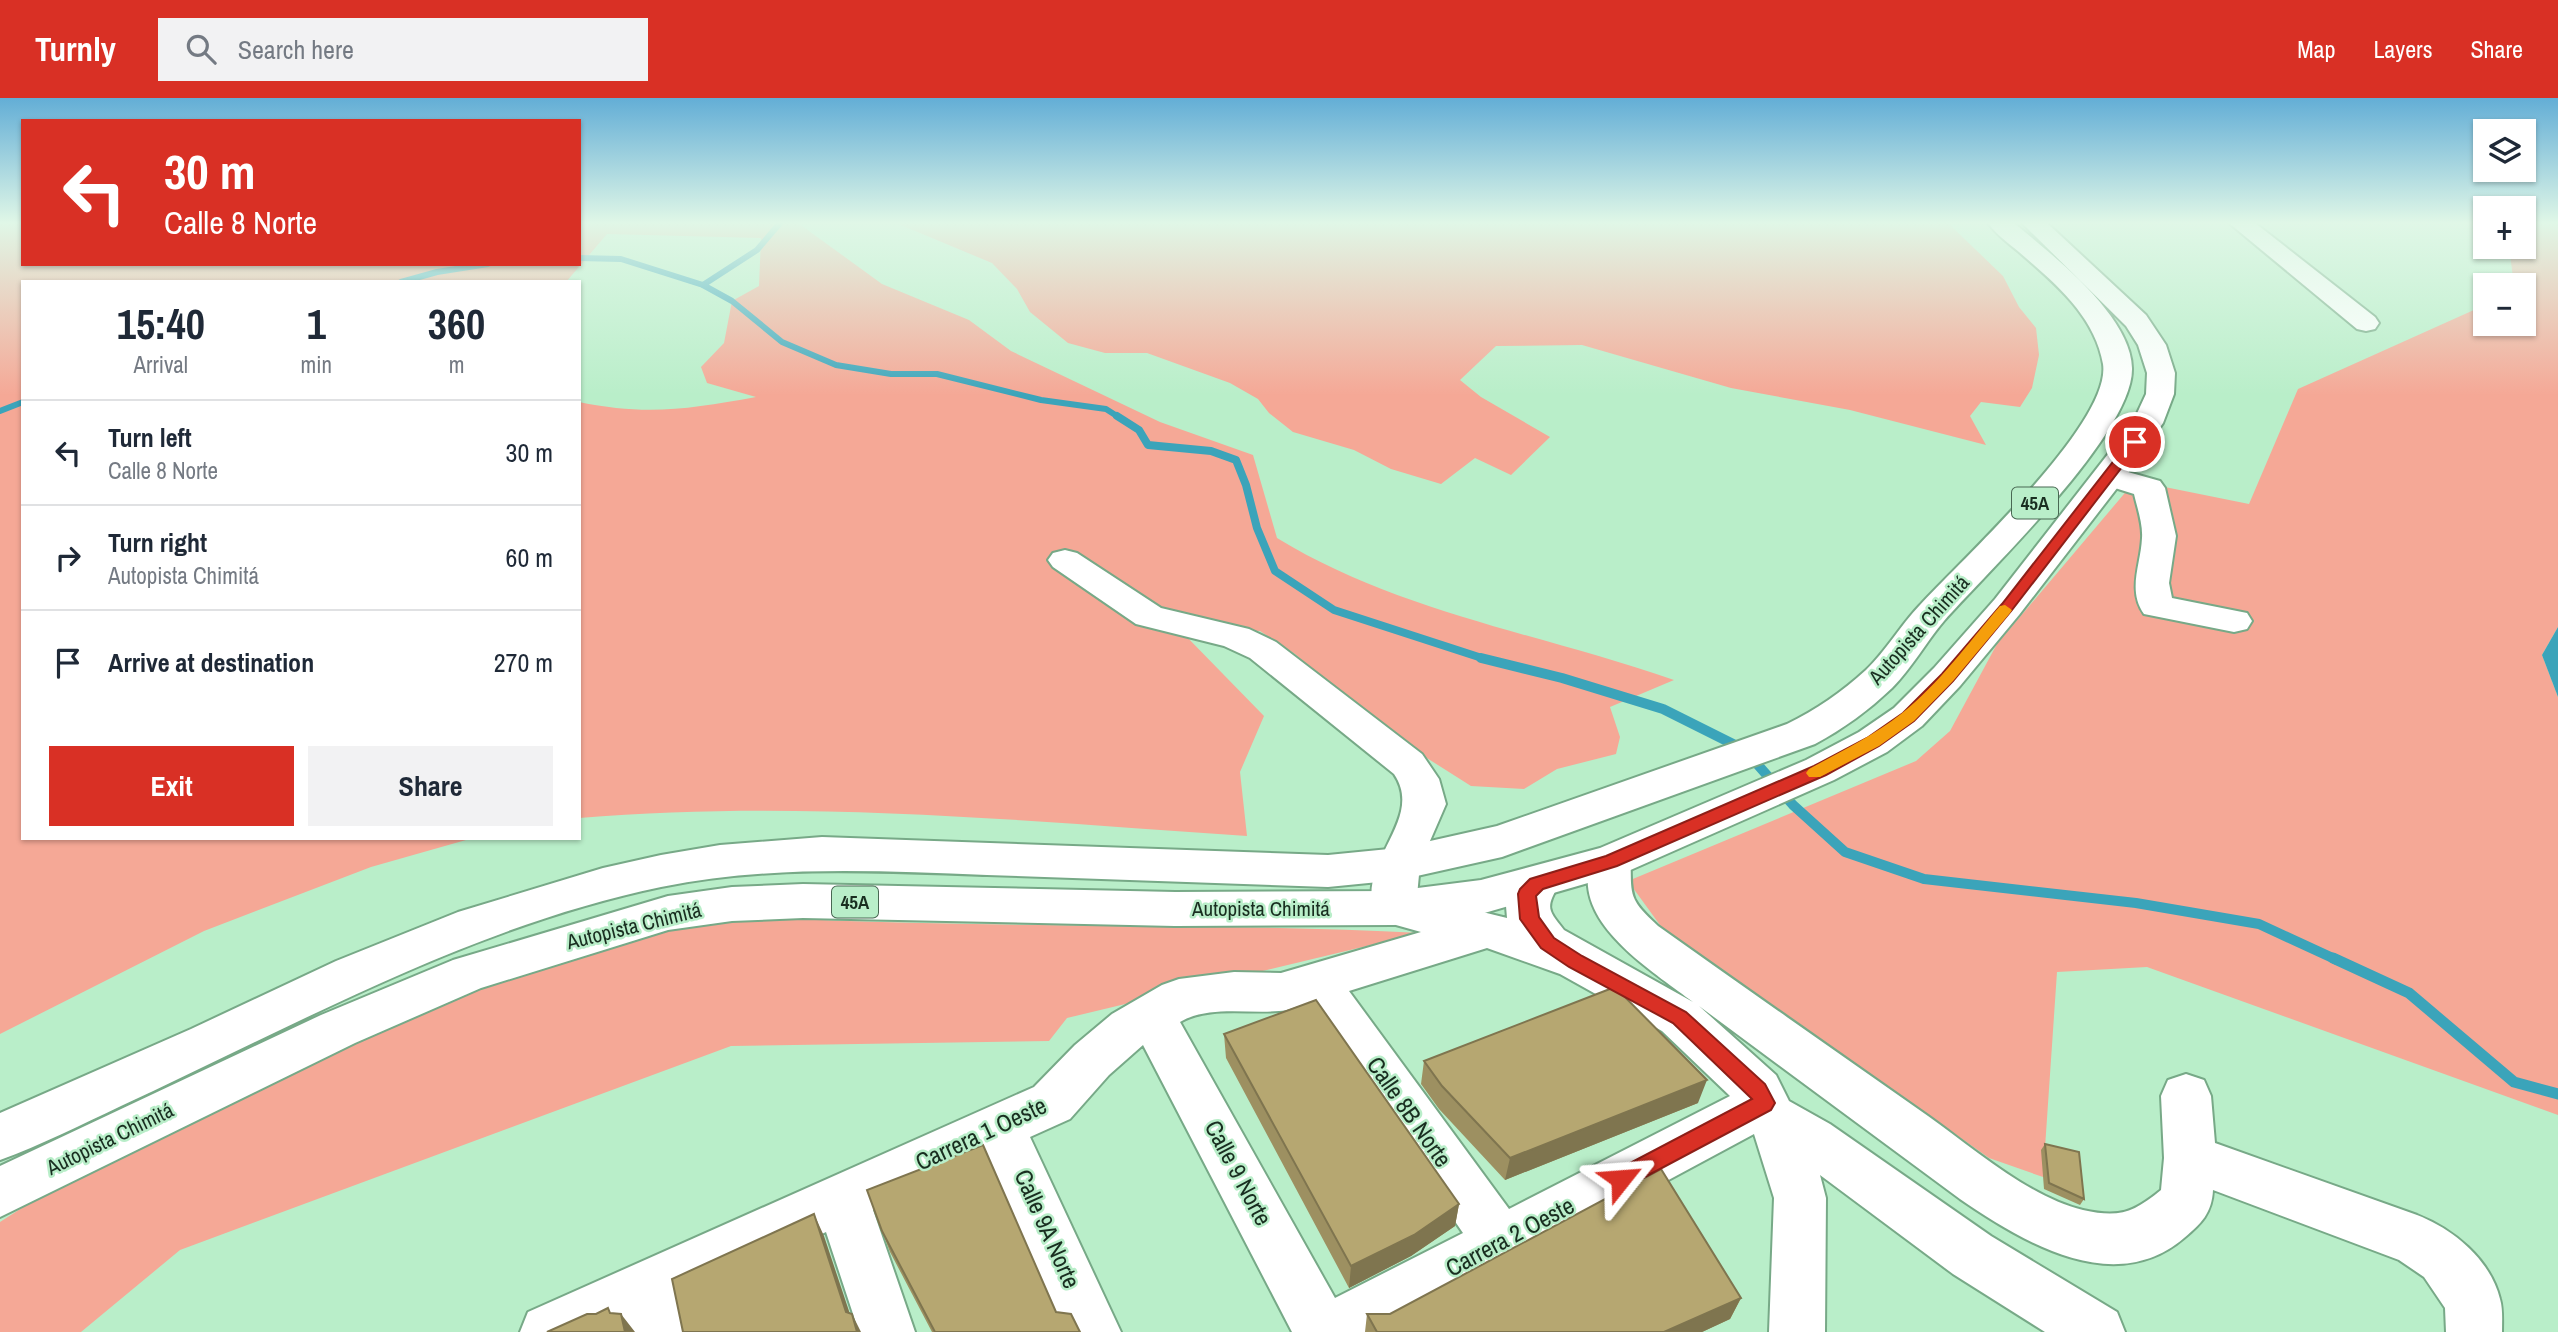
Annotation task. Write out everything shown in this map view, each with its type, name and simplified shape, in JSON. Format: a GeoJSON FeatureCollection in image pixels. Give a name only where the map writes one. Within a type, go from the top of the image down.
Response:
{"type":"FeatureCollection","features":[{"type":"Feature","properties":{"kind":"main road","name":"Autopista Chimitá"},"geometry":{"type":"LineString","coordinates":[[0,1137],[208,1044],[352,975],[450,935],[603,885],[661,871],[720,861],[822,853],[1328,872],[1399,864],[1502,841],[1782,742],[1827,720],[1880,679],[1929,616],[2077,454],[2113,396],[2119,371],[2115,350],[2102,324],[2063,281]]}},
{"type":"Feature","properties":{"kind":"main road","name":"Autopista Chimitá"},"geometry":{"type":"LineString","coordinates":[[0,1192],[338,1029],[469,973],[668,913],[732,904],[803,901],[1175,909],[1394,908],[1482,897],[1537,884],[1611,861],[1750,801],[1820,770],[1873,742],[1908,717],[1947,677],[2007,607],[2148,423],[2160,394],[2161,373],[2152,345],[2137,321],[2095,281]]}},
{"type":"Feature","properties":{"kind":"main road"},"geometry":{"type":"LineString","coordinates":[[2313,281],[2366,323]]}},
{"type":"Feature","properties":{"kind":"main road"},"geometry":{"type":"LineString","coordinates":[[2110,476],[2149,488],[2159,536],[2152,583],[2156,606],[2234,621]]}},
{"type":"Feature","properties":{"kind":"main road"},"geometry":{"type":"LineString","coordinates":[[1065,560],[1149,616],[1236,637],[1263,650],[1408,764],[1422,780],[1426,799],[1421,820],[1399,864],[1394,908],[1488,930],[1576,961]]}},
{"type":"Feature","properties":{"kind":"main road"},"geometry":{"type":"LineString","coordinates":[[1611,861],[1608,889],[1620,916],[1643,939],[1979,1182],[2026,1214],[2075,1235],[2119,1238],[2152,1230],[2186,1203],[2190,1158],[2186,1096]]}},
{"type":"Feature","properties":{"kind":"main road"},"geometry":{"type":"LineString","coordinates":[[1537,884],[1527,894],[1530,919],[1548,943],[1679,1017],[1758,1090],[1784,1142],[1800,1198],[1787,1326]]}},
{"type":"Feature","properties":{"kind":"main road","name":"Carrera 1 Oeste"},"geometry":{"type":"LineString","coordinates":[[548,1332],[651,1310],[842,1198],[1052,1103],[1092,1060],[1129,1028],[1179,999],[1234,991],[1281,992],[1488,930]]}},
{"type":"Feature","properties":{"kind":"main road","name":"Calle 8B Norte"},"geometry":{"type":"LineString","coordinates":[[1316,982],[1502,1241]]}},
{"type":"Feature","properties":{"kind":"main road","name":"Calle 9 Norte"},"geometry":{"type":"LineString","coordinates":[[1152,1015],[1323,1332]]}},
{"type":"Feature","properties":{"kind":"main road"},"geometry":{"type":"LineString","coordinates":[[1768,1110],[1972,1255],[2097,1332]]}},
{"type":"Feature","properties":{"kind":"main road","name":"Carrera 2 Oeste"},"geometry":{"type":"LineString","coordinates":[[1329,1332],[1502,1241],[1768,1110]]}},
{"type":"Feature","properties":{"kind":"main road","name":"Calle 9A Norte"},"geometry":{"type":"LineString","coordinates":[[1000,1127],[1093,1332]]}},
{"type":"Feature","properties":{"kind":"main road"},"geometry":{"type":"LineString","coordinates":[[2190,1158],[2417,1241],[2443,1258],[2473,1300],[2474,1332]]}},
{"type":"Feature","properties":{"kind":"main road"},"geometry":{"type":"LineString","coordinates":[[842,1198],[887,1332]]}},
{"type":"Feature","properties":{"kind":"shaded area"},"geometry":{"type":"Polygon","coordinates":[[[0,281],[21,281],[21,840],[466,840],[371,867],[204,931],[0,1034],[0,281]]]}},
{"type":"Feature","properties":{"kind":"shaded area"},"geometry":{"type":"Polygon","coordinates":[[[759,281],[877,281],[969,320],[1011,351],[1160,422],[1253,455],[1277,538],[1323,563],[1372,585],[1471,620],[1674,680],[1610,707],[1620,737],[1616,754],[1557,769],[1524,789],[1471,786],[1389,734],[1295,654],[1260,631],[1183,633],[1264,716],[1240,772],[1247,836],[830,811],[663,813],[581,818],[581,402],[647,410],[710,405],[756,397],[707,383],[701,367],[724,343],[732,301],[759,286],[759,281]]]}},
{"type":"Feature","properties":{"kind":"shaded area"},"geometry":{"type":"Polygon","coordinates":[[[1009,281],[2005,281],[2019,307],[2036,328],[2039,355],[2032,388],[2020,407],[1981,402],[1970,416],[1986,445],[1850,410],[1731,388],[1582,345],[1496,346],[1460,380],[1481,397],[1550,437],[1511,475],[1475,458],[1441,484],[1391,469],[1354,450],[1293,432],[1269,413],[1258,399],[1230,383],[1147,353],[1105,353],[1068,343],[1030,312],[1009,281]]]}},
{"type":"Feature","properties":{"kind":"shaded area"},"geometry":{"type":"Polygon","coordinates":[[[2536,281],[2558,281],[2558,627],[2542,655],[2558,697],[2558,1115],[2147,967],[2057,972],[2043,1177],[1989,1158],[1709,960],[1665,932],[1628,881],[1916,761],[1950,731],[1997,644],[2135,481],[2249,504],[2298,389],[2473,310],[2473,336],[2536,336],[2536,281]]]}},
{"type":"Feature","properties":{"kind":"shaded area"},"geometry":{"type":"Polygon","coordinates":[[[778,918],[1421,933],[1067,1018],[1049,1041],[731,1046],[180,1250],[81,1332],[0,1332],[0,1222],[106,1154],[470,989],[674,923],[778,918]]]}},
{"type":"Feature","properties":{"kind":"water"},"geometry":{"type":"Polygon","coordinates":[[[2558,627],[2558,697],[2542,655],[2558,627]]]}},
{"type":"Feature","properties":{"kind":"building"},"geometry":{"type":"Polygon","coordinates":[[[1615,987],[1707,1080],[1510,1158],[1442,1086],[1424,1061],[1615,987]]]}},
{"type":"Feature","properties":{"kind":"building"},"geometry":{"type":"Polygon","coordinates":[[[1316,1000],[1459,1204],[1414,1235],[1351,1266],[1224,1034],[1316,1000]]]}},
{"type":"Feature","properties":{"kind":"building"},"geometry":{"type":"Polygon","coordinates":[[[2045,1144],[2079,1152],[2084,1199],[2049,1183],[2045,1144]]]}},
{"type":"Feature","properties":{"kind":"building"},"geometry":{"type":"Polygon","coordinates":[[[983,1145],[1056,1312],[1071,1314],[1080,1332],[935,1332],[882,1231],[867,1190],[983,1145]]]}},
{"type":"Feature","properties":{"kind":"building"},"geometry":{"type":"Polygon","coordinates":[[[1661,1169],[1741,1298],[1664,1332],[1377,1332],[1367,1314],[1390,1314],[1661,1169]]]}},
{"type":"Feature","properties":{"kind":"building"},"geometry":{"type":"Polygon","coordinates":[[[814,1214],[846,1312],[852,1314],[857,1332],[683,1332],[672,1279],[814,1214]]]}},
{"type":"Feature","properties":{"kind":"building"},"geometry":{"type":"Polygon","coordinates":[[[608,1308],[610,1313],[621,1314],[625,1332],[547,1332],[587,1314],[596,1314],[608,1308]]]}},
{"type":"Feature","properties":{"kind":"waterway"},"geometry":{"type":"LineString","coordinates":[[689,281],[703,285]]}},
{"type":"Feature","properties":{"kind":"waterway"},"geometry":{"type":"LineString","coordinates":[[703,285],[710,281]]}},
{"type":"Feature","properties":{"kind":"waterway"},"geometry":{"type":"LineString","coordinates":[[703,285],[732,301],[782,342],[836,365],[891,374],[937,374],[1041,400],[1106,409],[1120,418]]}},
{"type":"Feature","properties":{"kind":"waterway"},"geometry":{"type":"LineString","coordinates":[[0,411],[21,403]]}},
{"type":"Feature","properties":{"kind":"waterway"},"geometry":{"type":"LineString","coordinates":[[1117,416],[1139,430],[1148,445],[1211,451],[1236,460],[1246,485],[1257,528],[1275,571],[1334,610],[1485,659]]}},
{"type":"Feature","properties":{"kind":"waterway"},"geometry":{"type":"LineString","coordinates":[[1485,659],[1562,678],[1663,709],[1741,748]]}},
{"type":"Feature","properties":{"kind":"waterway"},"geometry":{"type":"LineString","coordinates":[[1751,757],[1793,805],[1845,852],[1924,879],[2136,903],[2259,924],[2337,960]]}},
{"type":"Feature","properties":{"kind":"waterway"},"geometry":{"type":"LineString","coordinates":[[2333,958],[2409,993],[2514,1082],[2558,1094]]}},
{"type":"Feature","properties":{"kind":"slow traffic"},"geometry":{"type":"LineString","coordinates":[[1814,773],[1873,742],[1908,717],[2005,610]]}},
{"type":"Feature","properties":{"kind":"route"},"geometry":{"type":"LineString","coordinates":[[1621,1179],[1764,1103],[1758,1090],[1679,1017],[1548,943],[1537,932],[1530,919],[1526,906],[1527,894],[1537,884],[1611,861],[1820,770],[1873,742],[1908,717],[1947,677],[2007,607],[2135,442]]}}]}
